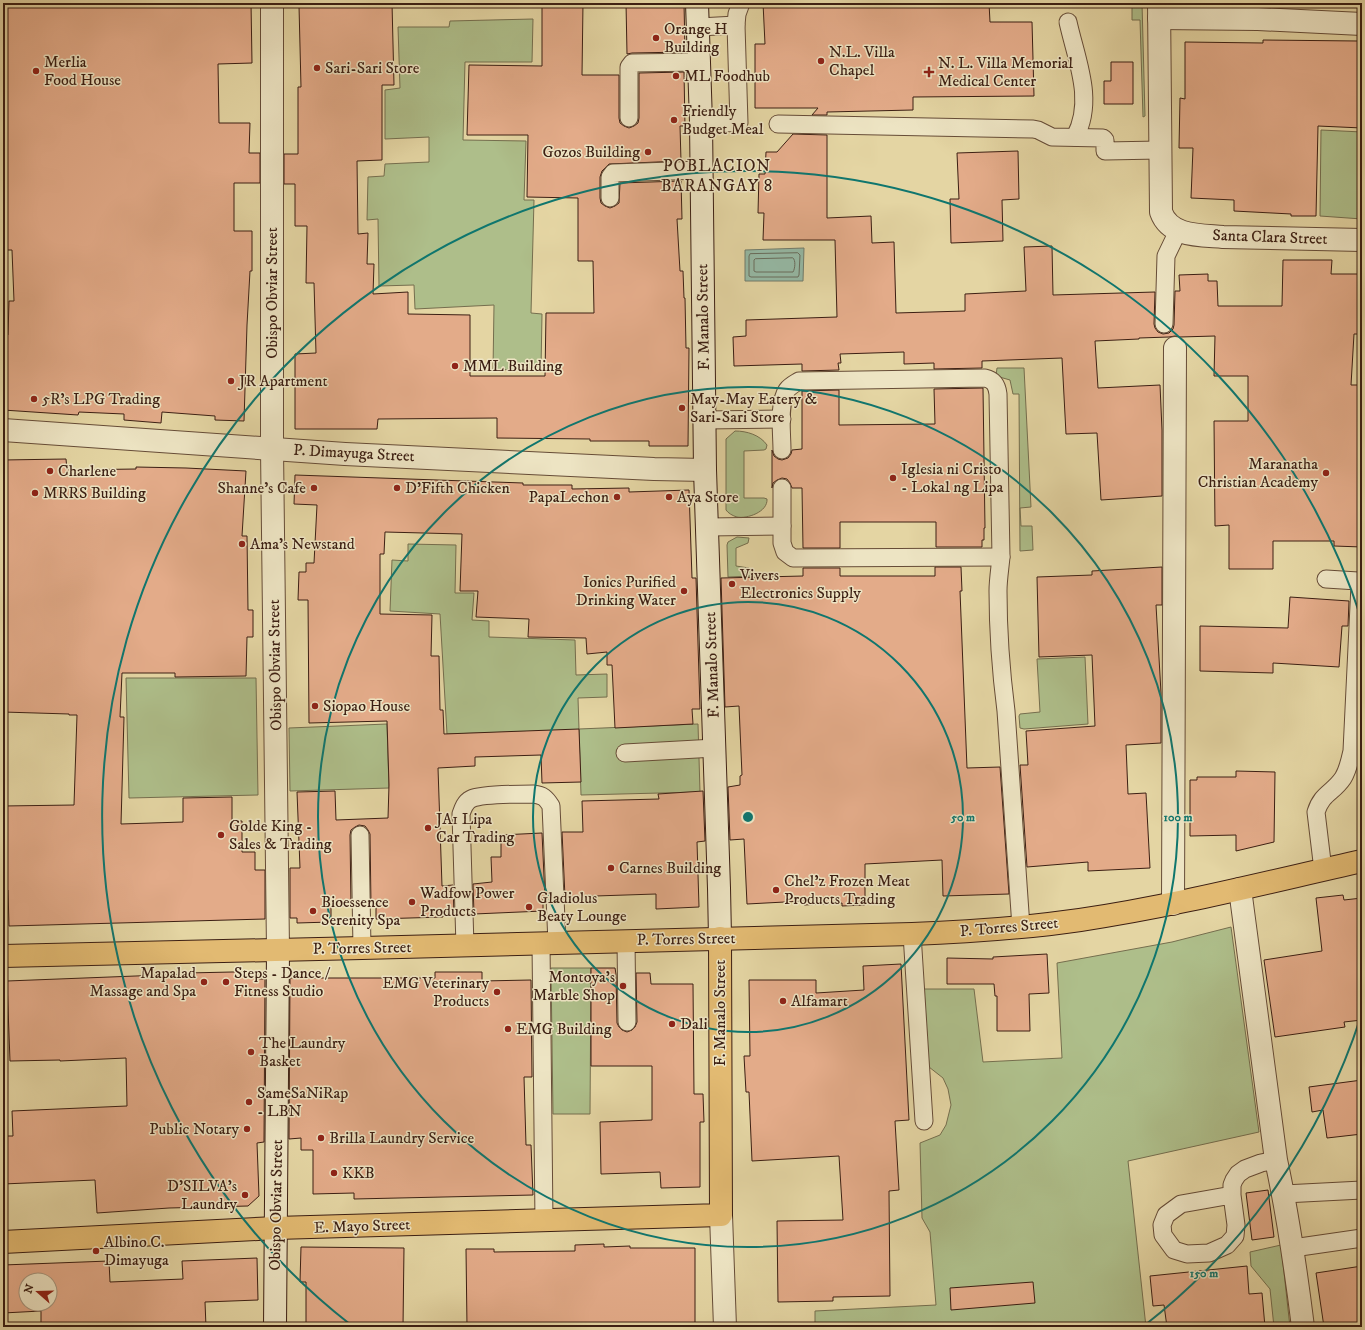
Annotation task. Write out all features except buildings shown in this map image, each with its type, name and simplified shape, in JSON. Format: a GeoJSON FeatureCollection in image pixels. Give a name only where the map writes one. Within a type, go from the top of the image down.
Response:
{"type":"FeatureCollection","features":[{"type":"Feature","properties":{"kind":"main road","name":"P. Torres Street"},"geometry":{"type":"LineString","coordinates":[[3,956],[465,946],[974,931],[1082,920],[1173,904],[1362,861]]}},
{"type":"Feature","properties":{"kind":"main road","name":"F. Manalo Street"},"geometry":{"type":"LineString","coordinates":[[720,938],[721,1215]]}},
{"type":"Feature","properties":{"kind":"main road","name":"E. Mayo Street"},"geometry":{"type":"LineString","coordinates":[[3,1242],[276,1228],[721,1215]]}},
{"type":"Feature","properties":{"kind":"street","name":"Obispo Obviar Street"},"geometry":{"type":"LineString","coordinates":[[272,3],[272,449],[278,950],[275,1327]]}},
{"type":"Feature","properties":{"kind":"street","name":"F. Manalo Street"},"geometry":{"type":"LineString","coordinates":[[697,3],[700,62],[705,470],[720,938]]}},
{"type":"Feature","properties":{"kind":"street"},"geometry":{"type":"LineString","coordinates":[[1178,231],[1169,226],[1164,220],[1161,212],[1159,10],[1265,20],[1362,24]]}},
{"type":"Feature","properties":{"kind":"street","name":"Santa Clara Street"},"geometry":{"type":"LineString","coordinates":[[1178,231],[1223,237],[1362,240]]}},
{"type":"Feature","properties":{"kind":"street"},"geometry":{"type":"LineString","coordinates":[[1173,904],[1175,348]]}},
{"type":"Feature","properties":{"kind":"street","name":"P. Dimayuga Street"},"geometry":{"type":"LineString","coordinates":[[3,430],[344,454],[654,469],[705,470]]}},
{"type":"Feature","properties":{"kind":"street"},"geometry":{"type":"LineString","coordinates":[[1240,889],[1276,1160],[1284,1194],[1293,1248],[1303,1327]]}},
{"type":"Feature","properties":{"kind":"street","name":"F. Manalo Street"},"geometry":{"type":"LineString","coordinates":[[721,1215],[726,1327]]}},
{"type":"Feature","properties":{"kind":"lane"},"geometry":{"type":"LineString","coordinates":[[701,122],[739,123],[736,25],[740,3]]}},
{"type":"Feature","properties":{"kind":"lane"},"geometry":{"type":"LineString","coordinates":[[1068,22],[1079,65],[1084,94],[1080,123],[1075,137]]}},
{"type":"Feature","properties":{"kind":"lane"},"geometry":{"type":"LineString","coordinates":[[699,27],[736,25]]}},
{"type":"Feature","properties":{"kind":"lane"},"geometry":{"type":"LineString","coordinates":[[629,118],[629,67],[632,63],[700,62]]}},
{"type":"Feature","properties":{"kind":"lane"},"geometry":{"type":"LineString","coordinates":[[778,124],[1033,129],[1052,137],[1103,138],[1105,140],[1105,151],[1160,150]]}},
{"type":"Feature","properties":{"kind":"lane"},"geometry":{"type":"LineString","coordinates":[[610,198],[610,177],[613,174],[701,170]]}},
{"type":"Feature","properties":{"kind":"lane"},"geometry":{"type":"LineString","coordinates":[[1164,324],[1166,256],[1178,231]]}},
{"type":"Feature","properties":{"kind":"lane"},"geometry":{"type":"LineString","coordinates":[[782,450],[782,402],[786,391],[799,381],[985,378],[994,381],[997,386],[1001,557],[998,583],[998,604],[1021,927]]}},
{"type":"Feature","properties":{"kind":"lane"},"geometry":{"type":"LineString","coordinates":[[705,420],[782,419]]}},
{"type":"Feature","properties":{"kind":"lane"},"geometry":{"type":"LineString","coordinates":[[782,488],[782,543],[788,556],[798,559],[1001,557]]}},
{"type":"Feature","properties":{"kind":"lane"},"geometry":{"type":"LineString","coordinates":[[707,527],[782,526]]}},
{"type":"Feature","properties":{"kind":"lane"},"geometry":{"type":"LineString","coordinates":[[1323,870],[1316,812],[1323,797],[1342,778],[1348,768],[1352,751],[1360,585],[1358,581],[1354,580],[1326,579]]}},
{"type":"Feature","properties":{"kind":"lane"},"geometry":{"type":"LineString","coordinates":[[625,753],[715,748]]}},
{"type":"Feature","properties":{"kind":"lane"},"geometry":{"type":"LineString","coordinates":[[465,946],[461,814],[464,806],[470,799],[480,797],[542,794],[551,806],[544,1221]]}},
{"type":"Feature","properties":{"kind":"lane"},"geometry":{"type":"LineString","coordinates":[[360,835],[362,948]]}},
{"type":"Feature","properties":{"kind":"lane"},"geometry":{"type":"LineString","coordinates":[[912,934],[924,1121]]}},
{"type":"Feature","properties":{"kind":"lane"},"geometry":{"type":"LineString","coordinates":[[626,941],[627,1022]]}},
{"type":"Feature","properties":{"kind":"lane"},"geometry":{"type":"LineString","coordinates":[[1232,1195],[1181,1204],[1166,1215],[1162,1225],[1163,1235],[1174,1250],[1188,1254],[1209,1253],[1227,1245],[1235,1236],[1236,1226],[1232,1185],[1238,1174],[1245,1169],[1261,1163],[1276,1160]]}},
{"type":"Feature","properties":{"kind":"lane"},"geometry":{"type":"LineString","coordinates":[[1284,1194],[1362,1190]]}},
{"type":"Feature","properties":{"kind":"lane"},"geometry":{"type":"LineString","coordinates":[[1293,1248],[1362,1238]]}},
{"type":"Feature","properties":{"kind":"shaded area"},"geometry":{"type":"Polygon","coordinates":[[[1132,3],[1142,3],[1145,116],[1143,117],[1140,20],[1132,20],[1132,3]]]}},
{"type":"Feature","properties":{"kind":"shaded area"},"geometry":{"type":"Polygon","coordinates":[[[533,19],[532,62],[465,62],[463,140],[526,141],[524,200],[534,200],[531,313],[542,314],[541,369],[493,370],[494,305],[415,309],[414,285],[379,286],[378,219],[367,220],[368,177],[384,176],[385,164],[429,162],[429,137],[385,139],[385,90],[400,88],[398,27],[449,27],[450,21],[533,19]]]}},
{"type":"Feature","properties":{"kind":"shaded area"},"geometry":{"type":"Polygon","coordinates":[[[1321,130],[1362,132],[1362,219],[1320,216],[1321,130]]]}},
{"type":"Feature","properties":{"kind":"shaded area"},"geometry":{"type":"Polygon","coordinates":[[[997,368],[1024,368],[1031,507],[1020,508],[1021,526],[1032,526],[1033,550],[1020,551],[1019,394],[1013,394],[1010,380],[996,376],[997,368]]]}},
{"type":"Feature","properties":{"kind":"shaded area"},"geometry":{"type":"Polygon","coordinates":[[[735,431],[753,434],[767,445],[766,449],[764,450],[744,451],[744,498],[767,499],[764,508],[761,511],[746,517],[735,517],[726,510],[726,439],[735,431]]]}},
{"type":"Feature","properties":{"kind":"shaded area"},"geometry":{"type":"Polygon","coordinates":[[[737,537],[749,538],[748,543],[736,548],[736,566],[749,568],[751,570],[751,576],[728,577],[727,545],[728,542],[737,537]]]}},
{"type":"Feature","properties":{"kind":"shaded area"},"geometry":{"type":"Polygon","coordinates":[[[408,544],[456,545],[455,593],[474,593],[472,620],[489,621],[489,637],[575,640],[576,675],[607,674],[607,697],[578,698],[579,729],[698,724],[700,792],[581,795],[579,730],[447,734],[440,614],[390,611],[392,560],[408,561],[408,544]]]}},
{"type":"Feature","properties":{"kind":"shaded area"},"geometry":{"type":"Polygon","coordinates":[[[1085,657],[1088,724],[1024,729],[1020,728],[1020,714],[1040,712],[1037,659],[1085,657]]]}},
{"type":"Feature","properties":{"kind":"shaded area"},"geometry":{"type":"Polygon","coordinates":[[[126,678],[256,678],[258,795],[129,798],[126,678]]]}},
{"type":"Feature","properties":{"kind":"shaded area"},"geometry":{"type":"Polygon","coordinates":[[[387,724],[389,788],[290,791],[289,728],[387,724]]]}},
{"type":"Feature","properties":{"kind":"shaded area"},"geometry":{"type":"Polygon","coordinates":[[[1231,927],[1259,1132],[1128,1161],[1146,1327],[815,1327],[815,1311],[936,1305],[930,1232],[922,1218],[920,1143],[940,1135],[946,1125],[951,1105],[948,1089],[943,1078],[929,1067],[924,989],[974,989],[983,1062],[1062,1058],[1057,963],[1172,942],[1231,927]]]}},
{"type":"Feature","properties":{"kind":"shaded area"},"geometry":{"type":"Polygon","coordinates":[[[551,968],[591,968],[590,1114],[553,1114],[551,968]]]}},
{"type":"Feature","properties":{"kind":"shaded area"},"geometry":{"type":"Polygon","coordinates":[[[1281,1245],[1290,1327],[1274,1327],[1270,1289],[1251,1266],[1250,1252],[1281,1245]]]}},
{"type":"Feature","properties":{"kind":"water"},"geometry":{"type":"Polygon","coordinates":[[[804,248],[803,281],[745,281],[745,250],[804,248]]]}},
{"type":"Feature","properties":{"kind":"place","name":"Orange H Building"},"geometry":{"type":"Point","coordinates":[656,38]}},
{"type":"Feature","properties":{"kind":"place","name":"N.L. Villa Chapel"},"geometry":{"type":"Point","coordinates":[821,61]}},
{"type":"Feature","properties":{"kind":"place","name":"Sari-Sari Store"},"geometry":{"type":"Point","coordinates":[317,68]}},
{"type":"Feature","properties":{"kind":"place","name":"Merlia Food House"},"geometry":{"type":"Point","coordinates":[36,71]}},
{"type":"Feature","properties":{"kind":"place","name":"N. L. Villa Memorial Medical Center"},"geometry":{"type":"Point","coordinates":[929,72]}},
{"type":"Feature","properties":{"kind":"place","name":"ML Foodhub"},"geometry":{"type":"Point","coordinates":[676,76]}},
{"type":"Feature","properties":{"kind":"place","name":"Friendly Budget Meal"},"geometry":{"type":"Point","coordinates":[674,120]}},
{"type":"Feature","properties":{"kind":"place","name":"Gozos Building"},"geometry":{"type":"Point","coordinates":[648,152]}},
{"type":"Feature","properties":{"kind":"place","name":"MML Building"},"geometry":{"type":"Point","coordinates":[455,366]}},
{"type":"Feature","properties":{"kind":"place","name":"JR Apartment"},"geometry":{"type":"Point","coordinates":[231,381]}},
{"type":"Feature","properties":{"kind":"place","name":"5R's LPG Trading"},"geometry":{"type":"Point","coordinates":[34,399]}},
{"type":"Feature","properties":{"kind":"place","name":"May-May Eatery & Sari-Sari Store"},"geometry":{"type":"Point","coordinates":[682,408]}},
{"type":"Feature","properties":{"kind":"place","name":"Charlene"},"geometry":{"type":"Point","coordinates":[50,471]}},
{"type":"Feature","properties":{"kind":"place","name":"Maranatha Christian Academy"},"geometry":{"type":"Point","coordinates":[1326,473]}},
{"type":"Feature","properties":{"kind":"place","name":"Iglesia ni Cristo - Lokal ng Lipa"},"geometry":{"type":"Point","coordinates":[893,478]}},
{"type":"Feature","properties":{"kind":"place","name":"Shanne's Cafe"},"geometry":{"type":"Point","coordinates":[314,488]}},
{"type":"Feature","properties":{"kind":"place","name":"D'Fifth Chicken"},"geometry":{"type":"Point","coordinates":[397,488]}},
{"type":"Feature","properties":{"kind":"place","name":"MRRS Building"},"geometry":{"type":"Point","coordinates":[35,493]}},
{"type":"Feature","properties":{"kind":"place","name":"PapaLechon"},"geometry":{"type":"Point","coordinates":[617,497]}},
{"type":"Feature","properties":{"kind":"place","name":"Aya Store"},"geometry":{"type":"Point","coordinates":[669,497]}},
{"type":"Feature","properties":{"kind":"place","name":"Ama's Newstand"},"geometry":{"type":"Point","coordinates":[242,544]}},
{"type":"Feature","properties":{"kind":"place","name":"Vivers Electronics Supply"},"geometry":{"type":"Point","coordinates":[732,584]}},
{"type":"Feature","properties":{"kind":"place","name":"Ionics Purified Drinking Water"},"geometry":{"type":"Point","coordinates":[684,591]}},
{"type":"Feature","properties":{"kind":"place","name":"Siopao House"},"geometry":{"type":"Point","coordinates":[315,706]}},
{"type":"Feature","properties":{"kind":"place","name":"JA1 Lipa Car Trading"},"geometry":{"type":"Point","coordinates":[428,828]}},
{"type":"Feature","properties":{"kind":"place","name":"Golde King - Sales & Trading"},"geometry":{"type":"Point","coordinates":[221,835]}},
{"type":"Feature","properties":{"kind":"place","name":"Carnes Building"},"geometry":{"type":"Point","coordinates":[611,868]}},
{"type":"Feature","properties":{"kind":"place","name":"Chel'z Frozen Meat Products Trading"},"geometry":{"type":"Point","coordinates":[776,890]}},
{"type":"Feature","properties":{"kind":"place","name":"Wadfow Power Products"},"geometry":{"type":"Point","coordinates":[412,902]}},
{"type":"Feature","properties":{"kind":"place","name":"Gladiolus Beaty Lounge"},"geometry":{"type":"Point","coordinates":[529,907]}},
{"type":"Feature","properties":{"kind":"place","name":"Bioessence Serenity Spa"},"geometry":{"type":"Point","coordinates":[313,911]}},
{"type":"Feature","properties":{"kind":"place","name":"Mapalad Massage and Spa"},"geometry":{"type":"Point","coordinates":[204,982]}},
{"type":"Feature","properties":{"kind":"place","name":"Steps - Dance / Fitness Studio"},"geometry":{"type":"Point","coordinates":[226,982]}},
{"type":"Feature","properties":{"kind":"place","name":"Montoya's Marble Shop"},"geometry":{"type":"Point","coordinates":[623,986]}},
{"type":"Feature","properties":{"kind":"place","name":"EMG Veterinary Products"},"geometry":{"type":"Point","coordinates":[497,992]}},
{"type":"Feature","properties":{"kind":"place","name":"Alfamart"},"geometry":{"type":"Point","coordinates":[783,1001]}},
{"type":"Feature","properties":{"kind":"place","name":"Dali"},"geometry":{"type":"Point","coordinates":[672,1024]}},
{"type":"Feature","properties":{"kind":"place","name":"EMG Building"},"geometry":{"type":"Point","coordinates":[508,1029]}},
{"type":"Feature","properties":{"kind":"place","name":"The Laundry Basket"},"geometry":{"type":"Point","coordinates":[251,1052]}},
{"type":"Feature","properties":{"kind":"place","name":"SameSaNiRap - LBN"},"geometry":{"type":"Point","coordinates":[249,1102]}},
{"type":"Feature","properties":{"kind":"place","name":"Public Notary"},"geometry":{"type":"Point","coordinates":[247,1129]}},
{"type":"Feature","properties":{"kind":"place","name":"Brilla Laundry Service"},"geometry":{"type":"Point","coordinates":[321,1138]}},
{"type":"Feature","properties":{"kind":"place","name":"KKB"},"geometry":{"type":"Point","coordinates":[334,1173]}},
{"type":"Feature","properties":{"kind":"place","name":"D'SILVA's Laundry"},"geometry":{"type":"Point","coordinates":[245,1195]}},
{"type":"Feature","properties":{"kind":"place","name":"Albino C. Dimayuga"},"geometry":{"type":"Point","coordinates":[96,1251]}},
{"type":"Feature","properties":{"kind":"district","name":"POBLACION BARANGAY 8"},"geometry":{"type":"Point","coordinates":[717,176]}}]}
